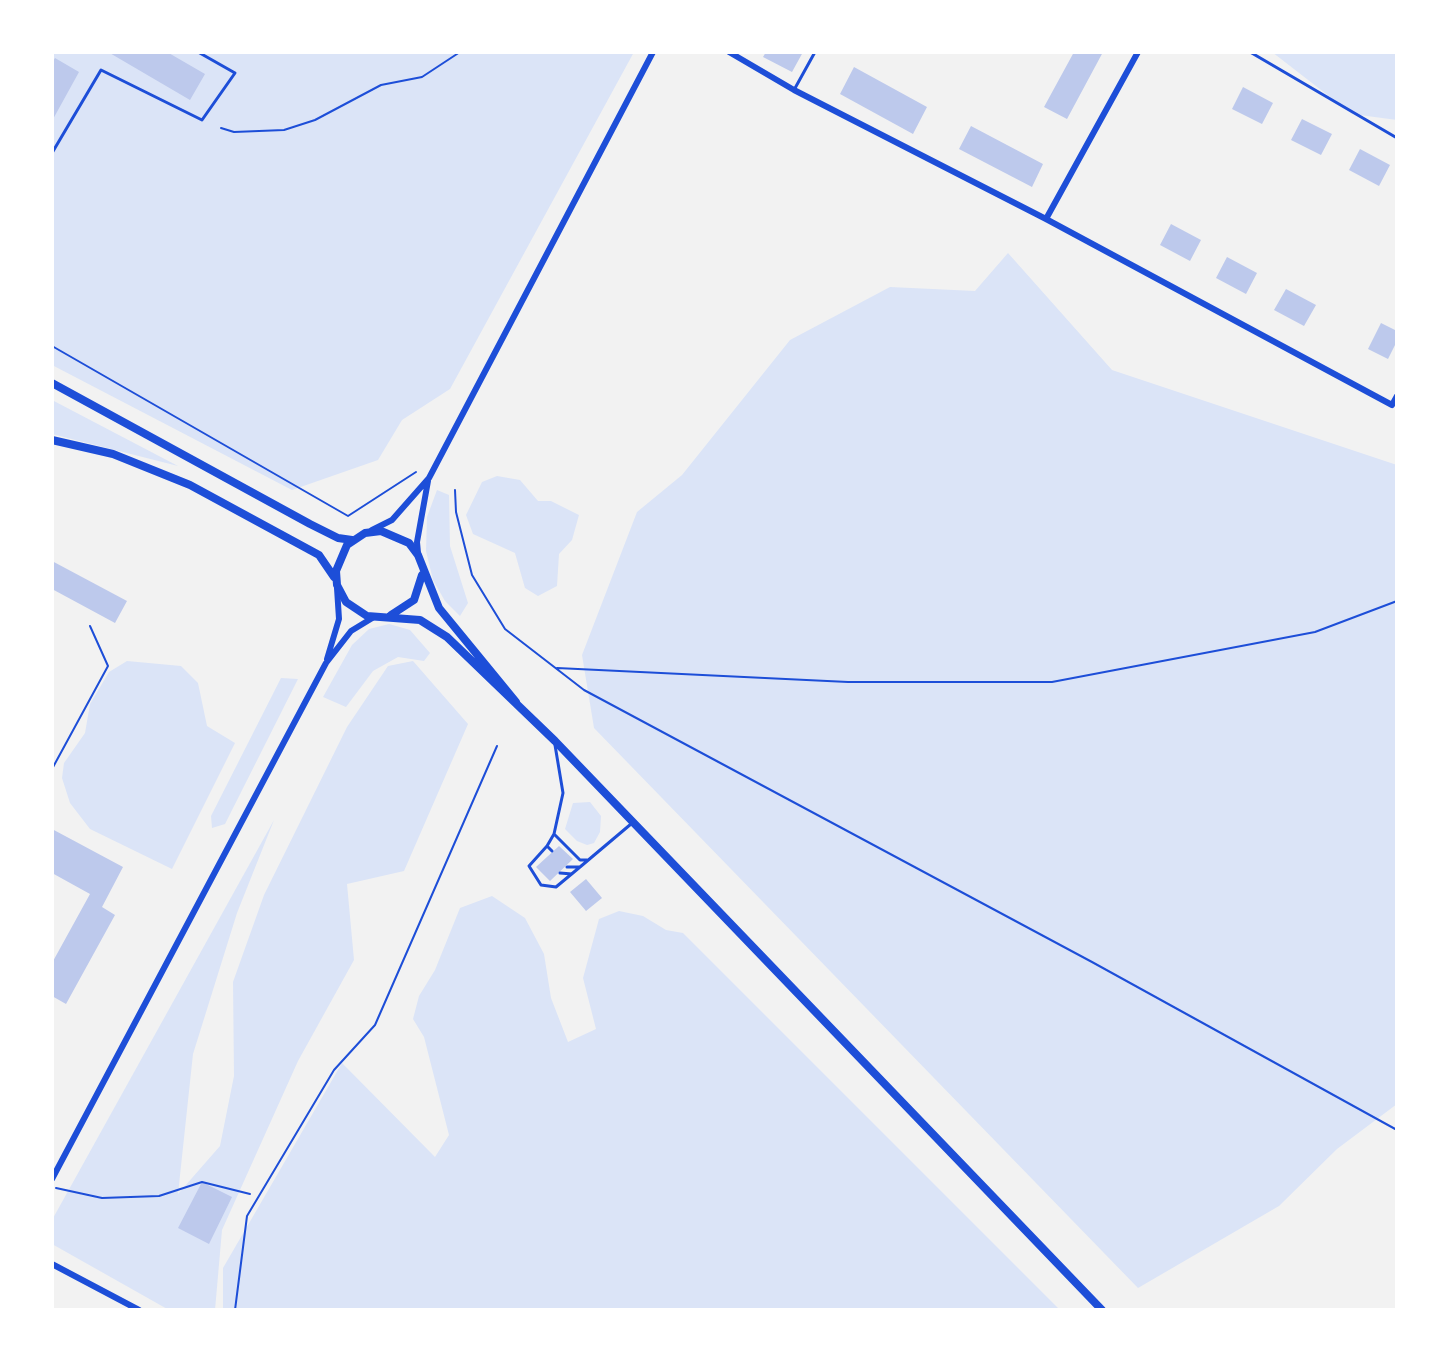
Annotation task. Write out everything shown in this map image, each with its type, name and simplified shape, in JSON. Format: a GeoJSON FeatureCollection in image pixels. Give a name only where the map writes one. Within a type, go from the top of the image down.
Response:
{"type":"FeatureCollection","features":[{"type":"Feature","properties":{"kind":"main road"},"geometry":{"type":"LineString","coordinates":[[52,383],[310,524],[338,538],[352,540]]}},
{"type":"Feature","properties":{"kind":"main road"},"geometry":{"type":"LineString","coordinates":[[52,440],[113,454],[202,491],[319,555],[350,607],[374,617],[409,618],[427,624],[447,637],[555,741],[631,824],[1102,1310]]}},
{"type":"Feature","properties":{"kind":"main road"},"geometry":{"type":"LineString","coordinates":[[337,585],[337,564],[352,540],[365,533],[388,532],[403,538],[414,549],[439,608],[516,702]]}},
{"type":"Feature","properties":{"kind":"main road"},"geometry":{"type":"LineString","coordinates":[[374,617],[394,615],[410,605],[421,583],[421,563]]}},
{"type":"Feature","properties":{"kind":"street"},"geometry":{"type":"LineString","coordinates":[[365,533],[392,520],[429,478],[653,52]]}},
{"type":"Feature","properties":{"kind":"street"},"geometry":{"type":"LineString","coordinates":[[729,52],[794,90],[1046,219],[1392,405],[1397,396]]}},
{"type":"Feature","properties":{"kind":"street"},"geometry":{"type":"LineString","coordinates":[[1046,219],[1138,52]]}},
{"type":"Feature","properties":{"kind":"street"},"geometry":{"type":"LineString","coordinates":[[421,563],[417,542],[429,478]]}},
{"type":"Feature","properties":{"kind":"street"},"geometry":{"type":"LineString","coordinates":[[326,663],[339,619],[337,585]]}},
{"type":"Feature","properties":{"kind":"street"},"geometry":{"type":"LineString","coordinates":[[52,1179],[326,663],[351,631],[374,617]]}},
{"type":"Feature","properties":{"kind":"street"},"geometry":{"type":"LineString","coordinates":[[52,1264],[135,1309]]}},
{"type":"Feature","properties":{"kind":"lane"},"geometry":{"type":"LineString","coordinates":[[52,153],[101,70],[202,120],[235,73],[198,52]]}},
{"type":"Feature","properties":{"kind":"lane"},"geometry":{"type":"LineString","coordinates":[[794,90],[815,52]]}},
{"type":"Feature","properties":{"kind":"lane"},"geometry":{"type":"LineString","coordinates":[[1250,52],[1397,138]]}},
{"type":"Feature","properties":{"kind":"lane"},"geometry":{"type":"LineString","coordinates":[[555,741],[563,793],[554,834],[529,870],[541,885],[552,888],[566,879],[631,824]]}},
{"type":"Feature","properties":{"kind":"lane"},"geometry":{"type":"LineString","coordinates":[[554,834],[580,860],[590,859]]}},
{"type":"Feature","properties":{"kind":"lane"},"geometry":{"type":"LineString","coordinates":[[547,846],[552,851]]}},
{"type":"Feature","properties":{"kind":"lane"},"geometry":{"type":"LineString","coordinates":[[542,850],[544,857]]}},
{"type":"Feature","properties":{"kind":"lane"},"geometry":{"type":"LineString","coordinates":[[536,856],[539,862]]}},
{"type":"Feature","properties":{"kind":"lane"},"geometry":{"type":"LineString","coordinates":[[567,867],[580,867]]}},
{"type":"Feature","properties":{"kind":"lane"},"geometry":{"type":"LineString","coordinates":[[560,873],[573,873]]}},
{"type":"Feature","properties":{"kind":"lane"},"geometry":{"type":"LineString","coordinates":[[554,878],[566,879]]}},
{"type":"Feature","properties":{"kind":"path"},"geometry":{"type":"LineString","coordinates":[[221,128],[234,132],[284,130],[315,120],[381,85],[422,77],[460,52]]}},
{"type":"Feature","properties":{"kind":"path"},"geometry":{"type":"LineString","coordinates":[[52,346],[348,516],[416,472]]}},
{"type":"Feature","properties":{"kind":"path"},"geometry":{"type":"LineString","coordinates":[[455,490],[456,512],[472,575],[505,629],[584,690],[1078,954],[1397,1130]]}},
{"type":"Feature","properties":{"kind":"path"},"geometry":{"type":"LineString","coordinates":[[557,668],[848,682],[1052,682],[1315,632],[1397,601]]}},
{"type":"Feature","properties":{"kind":"path"},"geometry":{"type":"LineString","coordinates":[[52,769],[108,666],[90,626]]}},
{"type":"Feature","properties":{"kind":"path"},"geometry":{"type":"LineString","coordinates":[[235,1310],[247,1216],[334,1070],[375,1025],[497,746]]}},
{"type":"Feature","properties":{"kind":"path"},"geometry":{"type":"LineString","coordinates":[[52,1187],[102,1198],[159,1196],[202,1182],[250,1194]]}},
{"type":"Feature","properties":{"kind":"shaded area"},"geometry":{"type":"Polygon","coordinates":[[[52,52],[634,52],[450,389],[402,420],[378,460],[292,490],[52,365],[52,52]]]}},
{"type":"Feature","properties":{"kind":"shaded area"},"geometry":{"type":"Polygon","coordinates":[[[1272,52],[1397,52],[1397,120],[1352,114],[1272,52]]]}},
{"type":"Feature","properties":{"kind":"shaded area"},"geometry":{"type":"Polygon","coordinates":[[[1008,253],[1112,370],[1397,465],[1397,1104],[1337,1149],[1279,1206],[1138,1288],[594,728],[582,655],[637,512],[682,475],[790,340],[890,287],[975,291],[1008,253]]]}},
{"type":"Feature","properties":{"kind":"shaded area"},"geometry":{"type":"Polygon","coordinates":[[[52,400],[178,466],[52,434],[52,400]]]}},
{"type":"Feature","properties":{"kind":"shaded area"},"geometry":{"type":"Polygon","coordinates":[[[497,476],[520,480],[538,501],[551,501],[579,515],[572,540],[559,554],[557,586],[538,596],[525,588],[515,553],[473,534],[466,515],[482,482],[497,476]]]}},
{"type":"Feature","properties":{"kind":"shaded area"},"geometry":{"type":"Polygon","coordinates":[[[437,490],[449,495],[450,546],[468,603],[460,616],[445,601],[433,580],[426,551],[427,517],[437,490]]]}},
{"type":"Feature","properties":{"kind":"shaded area"},"geometry":{"type":"Polygon","coordinates":[[[389,624],[410,630],[430,653],[424,661],[398,657],[373,671],[346,707],[323,697],[352,645],[369,629],[389,624]]]}},
{"type":"Feature","properties":{"kind":"shaded area"},"geometry":{"type":"Polygon","coordinates":[[[127,661],[181,666],[198,683],[207,726],[235,743],[172,869],[90,829],[70,803],[62,778],[64,763],[85,733],[90,704],[109,672],[127,661]]]}},
{"type":"Feature","properties":{"kind":"shaded area"},"geometry":{"type":"Polygon","coordinates":[[[413,661],[468,724],[404,871],[347,884],[354,960],[298,1061],[222,1230],[215,1310],[169,1310],[52,1244],[52,1220],[274,820],[237,913],[193,1054],[178,1194],[220,1146],[234,1076],[233,982],[264,895],[347,727],[388,666],[413,661]]]}},
{"type":"Feature","properties":{"kind":"shaded area"},"geometry":{"type":"Polygon","coordinates":[[[281,678],[298,679],[225,824],[212,828],[211,816],[281,678]]]}},
{"type":"Feature","properties":{"kind":"shaded area"},"geometry":{"type":"Polygon","coordinates":[[[590,802],[601,816],[600,832],[594,843],[587,845],[577,841],[565,829],[573,803],[590,802]]]}},
{"type":"Feature","properties":{"kind":"shaded area"},"geometry":{"type":"Polygon","coordinates":[[[492,896],[525,918],[544,954],[551,998],[568,1042],[596,1029],[583,978],[599,919],[619,911],[643,916],[666,930],[683,933],[1060,1310],[223,1310],[223,1268],[342,1063],[435,1157],[449,1135],[424,1037],[413,1019],[419,996],[435,970],[460,908],[492,896]]]}},
{"type":"Feature","properties":{"kind":"building"},"geometry":{"type":"Polygon","coordinates":[[[108,52],[167,52],[205,74],[190,100],[108,52]]]}},
{"type":"Feature","properties":{"kind":"building"},"geometry":{"type":"Polygon","coordinates":[[[766,52],[803,52],[792,72],[763,57],[766,52]]]}},
{"type":"Feature","properties":{"kind":"building"},"geometry":{"type":"Polygon","coordinates":[[[1074,52],[1103,52],[1067,119],[1044,107],[1074,52]]]}},
{"type":"Feature","properties":{"kind":"building"},"geometry":{"type":"Polygon","coordinates":[[[55,58],[79,72],[52,121],[52,63],[55,58]]]}},
{"type":"Feature","properties":{"kind":"building"},"geometry":{"type":"Polygon","coordinates":[[[854,67],[927,107],[913,134],[840,94],[854,67]]]}},
{"type":"Feature","properties":{"kind":"building"},"geometry":{"type":"Polygon","coordinates":[[[1243,87],[1273,103],[1262,124],[1232,109],[1243,87]]]}},
{"type":"Feature","properties":{"kind":"building"},"geometry":{"type":"Polygon","coordinates":[[[1302,119],[1332,134],[1321,155],[1291,140],[1302,119]]]}},
{"type":"Feature","properties":{"kind":"building"},"geometry":{"type":"Polygon","coordinates":[[[971,126],[1043,164],[1032,187],[959,149],[971,126]]]}},
{"type":"Feature","properties":{"kind":"building"},"geometry":{"type":"Polygon","coordinates":[[[1360,149],[1390,165],[1379,186],[1349,170],[1360,149]]]}},
{"type":"Feature","properties":{"kind":"building"},"geometry":{"type":"Polygon","coordinates":[[[1171,224],[1201,240],[1190,261],[1160,245],[1171,224]]]}},
{"type":"Feature","properties":{"kind":"building"},"geometry":{"type":"Polygon","coordinates":[[[1227,257],[1257,273],[1246,294],[1216,278],[1227,257]]]}},
{"type":"Feature","properties":{"kind":"building"},"geometry":{"type":"Polygon","coordinates":[[[1286,289],[1316,305],[1304,326],[1274,310],[1286,289]]]}},
{"type":"Feature","properties":{"kind":"building"},"geometry":{"type":"Polygon","coordinates":[[[1381,323],[1397,331],[1397,341],[1388,359],[1368,349],[1381,323]]]}},
{"type":"Feature","properties":{"kind":"building"},"geometry":{"type":"Polygon","coordinates":[[[52,561],[127,601],[115,623],[52,589],[52,561]]]}},
{"type":"Feature","properties":{"kind":"building"},"geometry":{"type":"Polygon","coordinates":[[[52,829],[123,867],[102,907],[115,915],[66,1004],[52,996],[52,963],[90,894],[52,873],[52,829]]]}},
{"type":"Feature","properties":{"kind":"building"},"geometry":{"type":"Polygon","coordinates":[[[559,846],[573,859],[550,881],[536,867],[559,846]]]}},
{"type":"Feature","properties":{"kind":"building"},"geometry":{"type":"Polygon","coordinates":[[[586,879],[602,898],[586,911],[570,892],[586,879]]]}},
{"type":"Feature","properties":{"kind":"building"},"geometry":{"type":"Polygon","coordinates":[[[202,1182],[232,1197],[209,1244],[178,1228],[202,1182]]]}}]}
